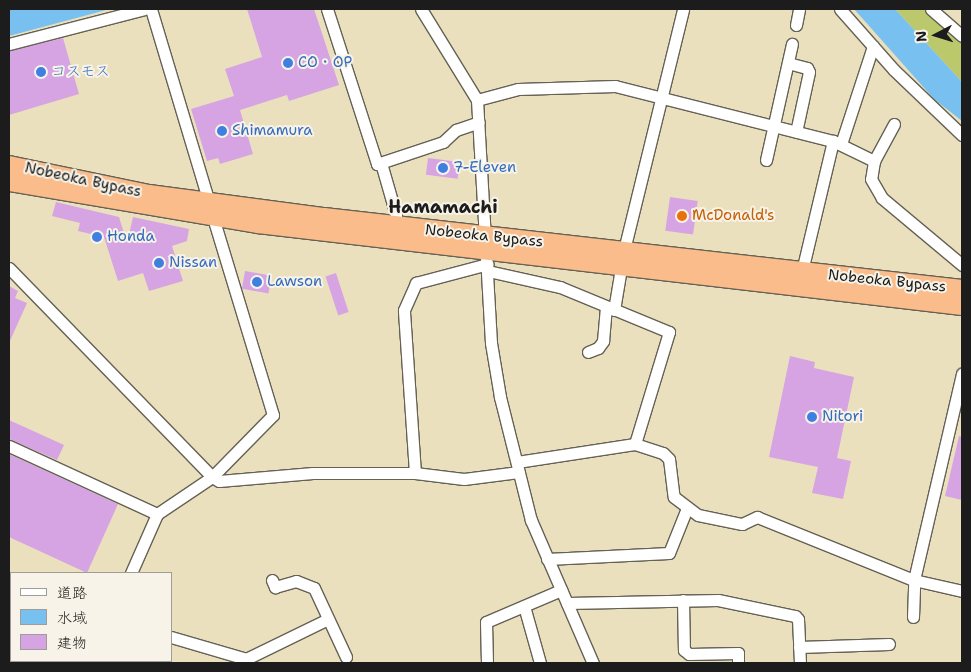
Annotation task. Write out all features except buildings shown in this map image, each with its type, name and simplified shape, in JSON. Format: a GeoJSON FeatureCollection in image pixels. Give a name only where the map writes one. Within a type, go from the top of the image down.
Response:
{"type":"FeatureCollection","features":[{"type":"Feature","properties":{"kind":"highway","name":"Nobeoka Bypass"},"geometry":{"type":"LineString","coordinates":[[9,165],[211,209],[394,226],[488,256]]}},
{"type":"Feature","properties":{"kind":"highway","name":"Nobeoka Bypass"},"geometry":{"type":"LineString","coordinates":[[9,182],[211,209],[488,256],[624,259],[802,271],[962,289]]}},
{"type":"Feature","properties":{"kind":"highway","name":"Nobeoka Bypass"},"geometry":{"type":"LineString","coordinates":[[624,259],[962,306]]}},
{"type":"Feature","properties":{"kind":"street"},"geometry":{"type":"LineString","coordinates":[[9,44],[144,9]]}},
{"type":"Feature","properties":{"kind":"street"},"geometry":{"type":"LineString","coordinates":[[131,572],[157,514],[212,477],[273,415],[151,9]]}},
{"type":"Feature","properties":{"kind":"street"},"geometry":{"type":"LineString","coordinates":[[327,9],[377,164],[443,142],[456,130],[479,122]]}},
{"type":"Feature","properties":{"kind":"street"},"geometry":{"type":"LineString","coordinates":[[421,9],[477,100],[488,256],[491,343],[500,397],[531,520],[593,663]]}},
{"type":"Feature","properties":{"kind":"street"},"geometry":{"type":"LineString","coordinates":[[588,352],[598,348],[603,341],[683,9]]}},
{"type":"Feature","properties":{"kind":"street"},"geometry":{"type":"LineString","coordinates":[[796,25],[799,9]]}},
{"type":"Feature","properties":{"kind":"street"},"geometry":{"type":"LineString","coordinates":[[840,9],[925,102],[962,135]]}},
{"type":"Feature","properties":{"kind":"street"},"geometry":{"type":"LineString","coordinates":[[931,9],[962,36]]}},
{"type":"Feature","properties":{"kind":"street"},"geometry":{"type":"LineString","coordinates":[[766,160],[792,44]]}},
{"type":"Feature","properties":{"kind":"street"},"geometry":{"type":"LineString","coordinates":[[802,271],[837,143],[873,46]]}},
{"type":"Feature","properties":{"kind":"street"},"geometry":{"type":"LineString","coordinates":[[788,64],[807,68],[810,72],[796,132]]}},
{"type":"Feature","properties":{"kind":"street"},"geometry":{"type":"LineString","coordinates":[[477,100],[518,89],[615,86],[837,143],[874,161]]}},
{"type":"Feature","properties":{"kind":"street"},"geometry":{"type":"LineString","coordinates":[[894,124],[874,161],[871,179],[882,198],[962,265]]}},
{"type":"Feature","properties":{"kind":"street"},"geometry":{"type":"LineString","coordinates":[[381,163],[396,215],[394,226]]}},
{"type":"Feature","properties":{"kind":"street"},"geometry":{"type":"LineString","coordinates":[[416,473],[404,310],[416,283],[488,256],[610,309],[669,332],[635,444]]}},
{"type":"Feature","properties":{"kind":"street"},"geometry":{"type":"LineString","coordinates":[[9,268],[219,482],[313,473],[416,473],[464,479],[635,444],[663,453],[669,459],[674,497],[698,515],[742,524],[757,516],[914,580],[962,591]]}},
{"type":"Feature","properties":{"kind":"street"},"geometry":{"type":"LineString","coordinates":[[914,617],[914,580],[962,374]]}},
{"type":"Feature","properties":{"kind":"street"},"geometry":{"type":"LineString","coordinates":[[9,446],[157,514]]}},
{"type":"Feature","properties":{"kind":"street"},"geometry":{"type":"LineString","coordinates":[[547,558],[669,553],[687,508]]}},
{"type":"Feature","properties":{"kind":"street"},"geometry":{"type":"LineString","coordinates":[[272,580],[275,587],[296,581],[314,588],[346,657]]}},
{"type":"Feature","properties":{"kind":"street"},"geometry":{"type":"LineString","coordinates":[[488,663],[486,622],[561,590]]}},
{"type":"Feature","properties":{"kind":"street"},"geometry":{"type":"LineString","coordinates":[[683,600],[684,650],[689,654],[738,653],[738,663]]}},
{"type":"Feature","properties":{"kind":"street"},"geometry":{"type":"LineString","coordinates":[[567,603],[718,600],[795,616],[798,619],[800,663]]}},
{"type":"Feature","properties":{"kind":"street"},"geometry":{"type":"LineString","coordinates":[[524,606],[540,663]]}},
{"type":"Feature","properties":{"kind":"street"},"geometry":{"type":"LineString","coordinates":[[172,637],[246,659],[328,619]]}},
{"type":"Feature","properties":{"kind":"street"},"geometry":{"type":"LineString","coordinates":[[799,647],[888,644]]}},
{"type":"Feature","properties":{"kind":"green space"},"geometry":{"type":"Polygon","coordinates":[[[895,9],[925,9],[962,41],[962,82],[895,9]]]}},
{"type":"Feature","properties":{"kind":"water"},"geometry":{"type":"Polygon","coordinates":[[[9,9],[110,9],[9,36],[9,9]]]}},
{"type":"Feature","properties":{"kind":"water"},"geometry":{"type":"Polygon","coordinates":[[[854,9],[895,9],[962,82],[962,121],[934,99],[854,9]]]}},
{"type":"Feature","properties":{"kind":"place","name":"CO・OP"},"geometry":{"type":"Point","coordinates":[288,63]}},
{"type":"Feature","properties":{"kind":"place","name":"コスモス"},"geometry":{"type":"Point","coordinates":[41,72]}},
{"type":"Feature","properties":{"kind":"place","name":"Shimamura"},"geometry":{"type":"Point","coordinates":[222,131]}},
{"type":"Feature","properties":{"kind":"place","name":"7-Eleven"},"geometry":{"type":"Point","coordinates":[443,168]}},
{"type":"Feature","properties":{"kind":"place","name":"McDonald's"},"geometry":{"type":"Point","coordinates":[682,216]}},
{"type":"Feature","properties":{"kind":"place","name":"Honda"},"geometry":{"type":"Point","coordinates":[97,237]}},
{"type":"Feature","properties":{"kind":"place","name":"Nissan"},"geometry":{"type":"Point","coordinates":[159,263]}},
{"type":"Feature","properties":{"kind":"place","name":"Lawson"},"geometry":{"type":"Point","coordinates":[257,282]}},
{"type":"Feature","properties":{"kind":"place","name":"Nitori"},"geometry":{"type":"Point","coordinates":[812,417]}},
{"type":"Feature","properties":{"kind":"district","name":"Hamamachi"},"geometry":{"type":"Point","coordinates":[443,207]}}]}
